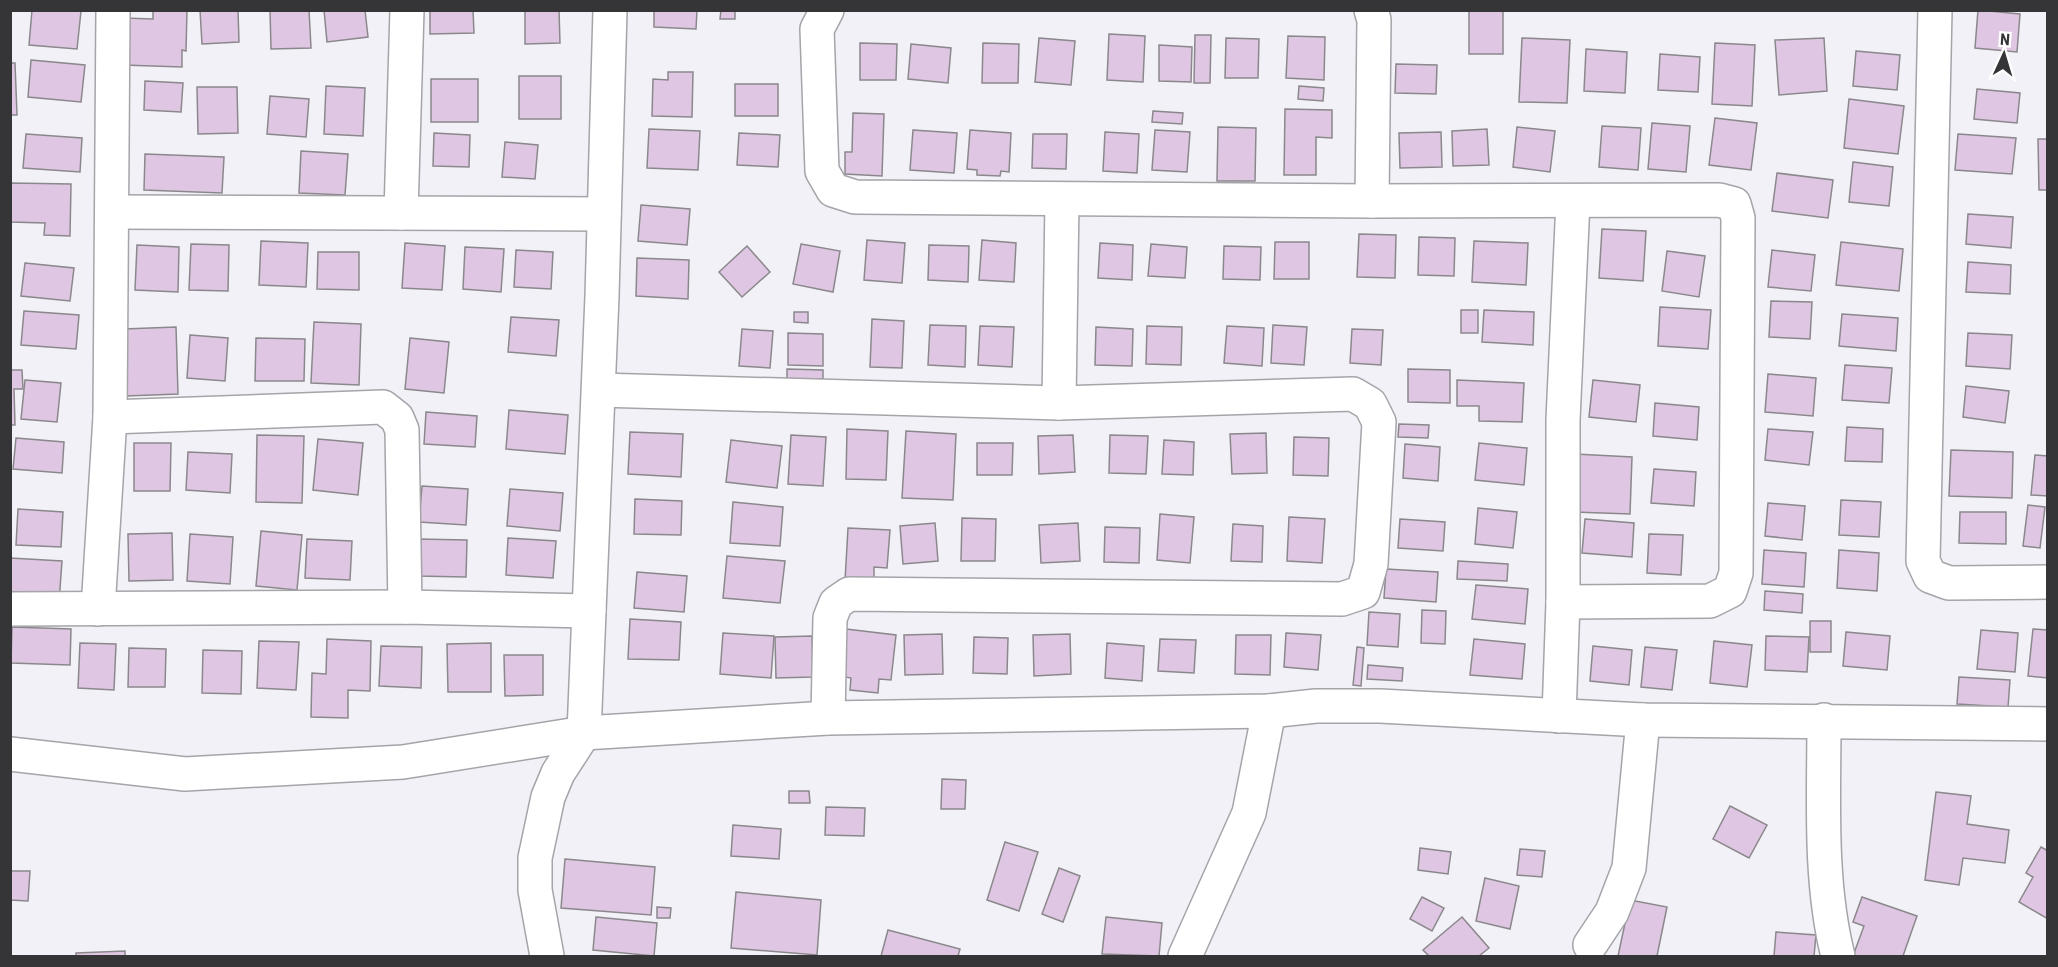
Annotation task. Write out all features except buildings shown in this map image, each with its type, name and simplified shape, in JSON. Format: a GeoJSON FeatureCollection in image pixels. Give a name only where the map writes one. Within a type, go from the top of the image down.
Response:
{"type":"FeatureCollection","features":[{"type":"Feature","properties":{"kind":"street"},"geometry":{"type":"LineString","coordinates":[[98,609],[110,417],[113,10]]}},
{"type":"Feature","properties":{"kind":"street"},"geometry":{"type":"LineString","coordinates":[[401,213],[407,10]]}},
{"type":"Feature","properties":{"kind":"street"},"geometry":{"type":"LineString","coordinates":[[547,957],[535,890],[535,858],[548,797],[558,773],[584,733],[599,390],[609,10]]}},
{"type":"Feature","properties":{"kind":"street"},"geometry":{"type":"LineString","coordinates":[[827,10],[817,29],[822,171],[833,189],[855,197],[1062,200],[1719,200],[1734,204],[1738,218],[1736,573],[1730,591],[1710,601],[1563,602]]}},
{"type":"Feature","properties":{"kind":"street"},"geometry":{"type":"LineString","coordinates":[[1371,10],[1374,20],[1372,201]]}},
{"type":"Feature","properties":{"kind":"street"},"geometry":{"type":"LineString","coordinates":[[1935,10],[1923,561],[1930,576],[1949,584],[2048,582]]}},
{"type":"Feature","properties":{"kind":"street"},"geometry":{"type":"LineString","coordinates":[[1059,403],[1062,200]]}},
{"type":"Feature","properties":{"kind":"street"},"geometry":{"type":"LineString","coordinates":[[1559,716],[1563,602],[1563,420],[1573,201]]}},
{"type":"Feature","properties":{"kind":"street"},"geometry":{"type":"LineString","coordinates":[[112,212],[401,213],[494,216],[604,214]]}},
{"type":"Feature","properties":{"kind":"street"},"geometry":{"type":"LineString","coordinates":[[599,390],[1059,403],[1353,394],[1370,404],[1378,422],[1371,564],[1363,591],[1342,599],[849,594],[836,603],[830,618],[828,718]]}},
{"type":"Feature","properties":{"kind":"street"},"geometry":{"type":"LineString","coordinates":[[110,417],[383,407],[396,418],[402,430],[405,607]]}},
{"type":"Feature","properties":{"kind":"street"},"geometry":{"type":"LineString","coordinates":[[10,609],[405,607],[589,611]]}},
{"type":"Feature","properties":{"kind":"street"},"geometry":{"type":"LineString","coordinates":[[10,754],[185,774],[403,762],[584,733],[828,718],[1269,711],[1316,705],[1380,706],[1643,720],[2048,724]]}},
{"type":"Feature","properties":{"kind":"street"},"geometry":{"type":"LineString","coordinates":[[1185,957],[1249,813],[1269,711]]}},
{"type":"Feature","properties":{"kind":"street"},"geometry":{"type":"LineString","coordinates":[[1590,945],[1612,912],[1629,868],[1643,720]]}},
{"type":"Feature","properties":{"kind":"street"},"geometry":{"type":"LineString","coordinates":[[1824,720],[1826,864],[1833,938],[1838,957]]}}]}
